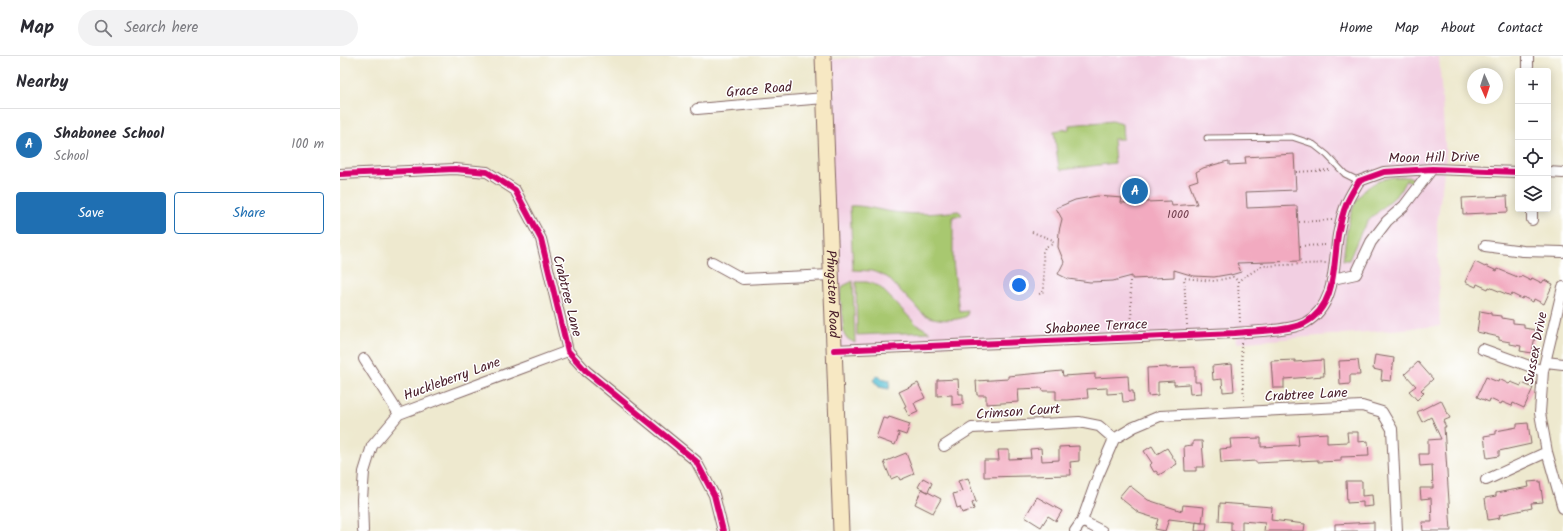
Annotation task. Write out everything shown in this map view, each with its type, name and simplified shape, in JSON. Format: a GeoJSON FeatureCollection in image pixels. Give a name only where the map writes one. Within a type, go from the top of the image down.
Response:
{"type":"FeatureCollection","features":[{"type":"Feature","properties":{"kind":"main road","name":"Pfingsten Road"},"geometry":{"type":"LineString","coordinates":[[823,56],[841,531]]}},
{"type":"Feature","properties":{"kind":"street"},"geometry":{"type":"LineString","coordinates":[[1528,56],[1528,68]]}},
{"type":"Feature","properties":{"kind":"street","name":"Grace Road"},"geometry":{"type":"LineString","coordinates":[[696,109],[824,98]]}},
{"type":"Feature","properties":{"kind":"street","name":"Crabtree Lane"},"geometry":{"type":"LineString","coordinates":[[340,174],[455,168],[487,172],[515,190],[541,239],[568,351],[586,371],[696,461],[714,495],[723,531]]}},
{"type":"Feature","properties":{"kind":"street"},"geometry":{"type":"LineString","coordinates":[[1359,181],[1346,205],[1338,235],[1333,279],[1356,274],[1371,242],[1387,221],[1404,206],[1432,169]]}},
{"type":"Feature","properties":{"kind":"street","name":"Moon Hill Drive"},"geometry":{"type":"LineString","coordinates":[[1359,181],[1384,172],[1432,169],[1515,172]]}},
{"type":"Feature","properties":{"kind":"street"},"geometry":{"type":"LineString","coordinates":[[1551,172],[1563,173]]}},
{"type":"Feature","properties":{"kind":"street"},"geometry":{"type":"LineString","coordinates":[[1532,212],[1532,220]]}},
{"type":"Feature","properties":{"kind":"street"},"geometry":{"type":"LineString","coordinates":[[1485,246],[1523,251],[1563,252]]}},
{"type":"Feature","properties":{"kind":"street"},"geometry":{"type":"LineString","coordinates":[[712,262],[743,279],[831,275]]}},
{"type":"Feature","properties":{"kind":"street","name":"Shabonee Terrace"},"geometry":{"type":"LineString","coordinates":[[834,350],[1269,330],[1304,323],[1316,314],[1331,292],[1333,279]]}},
{"type":"Feature","properties":{"kind":"street","name":"Sussex Drive"},"geometry":{"type":"LineString","coordinates":[[1563,287],[1545,366],[1540,414],[1547,452],[1563,508]]}},
{"type":"Feature","properties":{"kind":"street"},"geometry":{"type":"LineString","coordinates":[[1482,349],[1545,366],[1563,364]]}},
{"type":"Feature","properties":{"kind":"street","name":"Huckleberry Lane"},"geometry":{"type":"LineString","coordinates":[[363,531],[362,499],[364,472],[372,446],[399,414],[568,351]]}},
{"type":"Feature","properties":{"kind":"street"},"geometry":{"type":"LineString","coordinates":[[364,359],[399,414]]}},
{"type":"Feature","properties":{"kind":"street","name":"Crabtree Lane"},"geometry":{"type":"LineString","coordinates":[[1114,439],[1134,426],[1160,416],[1362,406],[1382,412],[1392,430],[1397,531]]}},
{"type":"Feature","properties":{"kind":"street","name":"Crimson Court"},"geometry":{"type":"LineString","coordinates":[[944,446],[972,428],[1079,422],[1099,426],[1114,439]]}},
{"type":"Feature","properties":{"kind":"street"},"geometry":{"type":"LineString","coordinates":[[1074,531],[1082,521],[1098,476],[1114,439]]}},
{"type":"Feature","properties":{"kind":"street"},"geometry":{"type":"LineString","coordinates":[[1486,480],[1547,452]]}},
{"type":"Feature","properties":{"kind":"street"},"geometry":{"type":"LineString","coordinates":[[1082,521],[1102,531]]}},
{"type":"Feature","properties":{"kind":"lane"},"geometry":{"type":"LineString","coordinates":[[1207,138],[1292,137],[1313,144],[1327,155],[1345,174],[1359,181]]}},
{"type":"Feature","properties":{"kind":"path"},"geometry":{"type":"LineString","coordinates":[[1296,172],[1330,170]]}},
{"type":"Feature","properties":{"kind":"path"},"geometry":{"type":"LineString","coordinates":[[1298,222],[1336,219]]}},
{"type":"Feature","properties":{"kind":"path"},"geometry":{"type":"LineString","coordinates":[[1032,232],[1053,240],[1054,244],[1045,247],[1043,252],[1044,289],[1042,293],[1037,295]]}},
{"type":"Feature","properties":{"kind":"path"},"geometry":{"type":"LineString","coordinates":[[1300,246],[1331,244]]}},
{"type":"Feature","properties":{"kind":"path"},"geometry":{"type":"LineString","coordinates":[[1238,281],[1262,266],[1329,263]]}},
{"type":"Feature","properties":{"kind":"path"},"geometry":{"type":"LineString","coordinates":[[1187,325],[1184,278],[1214,281],[1233,277],[1238,281],[1240,322]]}},
{"type":"Feature","properties":{"kind":"path"},"geometry":{"type":"LineString","coordinates":[[1130,281],[1132,328]]}},
{"type":"Feature","properties":{"kind":"path"},"geometry":{"type":"LineString","coordinates":[[1241,343],[1244,407]]}},
{"type":"Feature","properties":{"kind":"shaded area"},"geometry":{"type":"Polygon","coordinates":[[[883,56],[1439,56],[1446,158],[1437,224],[1440,326],[1236,343],[1235,333],[834,350],[823,60],[883,56]]]}},
{"type":"Feature","properties":{"kind":"green space"},"geometry":{"type":"Polygon","coordinates":[[[1113,121],[1122,124],[1123,139],[1113,139],[1115,163],[1061,170],[1059,169],[1054,131],[1069,129],[1069,125],[1113,121]]]}},
{"type":"Feature","properties":{"kind":"green space"},"geometry":{"type":"Polygon","coordinates":[[[1393,177],[1411,177],[1415,181],[1414,183],[1406,180],[1399,193],[1368,221],[1362,230],[1349,260],[1343,260],[1349,220],[1359,197],[1367,188],[1378,181],[1393,177]]]}},
{"type":"Feature","properties":{"kind":"green space"},"geometry":{"type":"Polygon","coordinates":[[[850,206],[861,206],[909,214],[958,211],[961,213],[962,216],[953,216],[953,261],[959,312],[968,311],[967,316],[943,320],[925,315],[887,277],[872,271],[853,270],[850,206]]]}},
{"type":"Feature","properties":{"kind":"green space"},"geometry":{"type":"Polygon","coordinates":[[[853,281],[855,343],[846,338],[844,334],[840,295],[843,286],[853,281]]]}},
{"type":"Feature","properties":{"kind":"green space"},"geometry":{"type":"Polygon","coordinates":[[[856,282],[867,282],[879,286],[916,324],[930,332],[857,335],[856,282]]]}},
{"type":"Feature","properties":{"kind":"water"},"geometry":{"type":"Polygon","coordinates":[[[878,375],[881,378],[890,380],[889,389],[879,387],[873,380],[878,375]]]}},
{"type":"Feature","properties":{"kind":"building"},"geometry":{"type":"Polygon","coordinates":[[[1294,154],[1296,190],[1246,192],[1247,208],[1297,206],[1300,261],[1237,263],[1241,272],[1214,277],[1194,276],[1174,270],[1174,277],[1132,279],[1132,276],[1113,281],[1090,282],[1068,279],[1058,274],[1064,262],[1058,247],[1059,231],[1062,219],[1056,208],[1075,200],[1097,196],[1122,198],[1121,203],[1171,201],[1172,206],[1197,204],[1189,183],[1198,180],[1196,172],[1203,168],[1229,161],[1229,165],[1246,164],[1245,157],[1294,154]]]}},
{"type":"Feature","properties":{"kind":"building"},"geometry":{"type":"Polygon","coordinates":[[[1507,196],[1508,212],[1463,214],[1462,198],[1507,196]]]}},
{"type":"Feature","properties":{"kind":"building"},"geometry":{"type":"Polygon","coordinates":[[[1475,262],[1485,267],[1486,266],[1497,271],[1498,269],[1520,278],[1521,276],[1531,281],[1532,278],[1542,283],[1544,280],[1553,284],[1544,304],[1534,299],[1533,302],[1523,297],[1522,299],[1512,294],[1511,296],[1477,284],[1476,287],[1465,282],[1475,262]]]}},
{"type":"Feature","properties":{"kind":"building"},"geometry":{"type":"Polygon","coordinates":[[[1480,311],[1491,313],[1491,315],[1502,316],[1502,318],[1513,320],[1513,323],[1524,324],[1524,328],[1536,330],[1532,353],[1520,351],[1521,346],[1499,340],[1499,337],[1477,332],[1480,311]]]}},
{"type":"Feature","properties":{"kind":"building"},"geometry":{"type":"Polygon","coordinates":[[[1375,355],[1394,358],[1391,381],[1381,380],[1382,371],[1373,369],[1375,355]]]}},
{"type":"Feature","properties":{"kind":"building"},"geometry":{"type":"Polygon","coordinates":[[[1295,360],[1295,362],[1323,360],[1324,376],[1284,379],[1284,388],[1273,388],[1271,361],[1295,360]]]}},
{"type":"Feature","properties":{"kind":"building"},"geometry":{"type":"Polygon","coordinates":[[[1358,360],[1360,375],[1350,375],[1350,384],[1340,385],[1339,361],[1358,360]]]}},
{"type":"Feature","properties":{"kind":"building"},"geometry":{"type":"Polygon","coordinates":[[[1418,362],[1433,379],[1421,390],[1424,393],[1417,400],[1409,391],[1416,386],[1405,374],[1418,362]]]}},
{"type":"Feature","properties":{"kind":"building"},"geometry":{"type":"Polygon","coordinates":[[[1232,364],[1234,391],[1223,392],[1222,379],[1213,380],[1212,366],[1232,364]]]}},
{"type":"Feature","properties":{"kind":"building"},"geometry":{"type":"Polygon","coordinates":[[[1195,367],[1195,382],[1200,382],[1201,393],[1190,394],[1189,384],[1174,385],[1174,381],[1158,382],[1158,395],[1148,396],[1147,368],[1195,367]]]}},
{"type":"Feature","properties":{"kind":"building"},"geometry":{"type":"Polygon","coordinates":[[[1062,371],[1063,376],[1095,374],[1095,378],[1128,376],[1129,391],[1133,391],[1134,401],[1123,402],[1122,393],[1107,394],[1107,388],[1087,389],[1088,398],[1067,400],[1056,400],[1056,391],[1043,391],[1042,388],[1018,389],[1019,402],[986,404],[986,395],[977,395],[976,381],[1008,379],[1008,376],[1062,371]]]}},
{"type":"Feature","properties":{"kind":"building"},"geometry":{"type":"Polygon","coordinates":[[[1486,377],[1498,382],[1499,379],[1509,384],[1511,382],[1521,386],[1522,383],[1533,388],[1524,408],[1513,403],[1512,406],[1502,402],[1501,404],[1490,399],[1489,402],[1477,397],[1486,377]]]}},
{"type":"Feature","properties":{"kind":"building"},"geometry":{"type":"Polygon","coordinates":[[[958,379],[959,394],[963,394],[963,404],[952,405],[952,395],[937,396],[937,380],[958,379]]]}},
{"type":"Feature","properties":{"kind":"building"},"geometry":{"type":"Polygon","coordinates":[[[918,383],[925,398],[914,403],[918,412],[909,416],[899,392],[918,383]]]}},
{"type":"Feature","properties":{"kind":"building"},"geometry":{"type":"Polygon","coordinates":[[[1441,400],[1450,418],[1443,421],[1446,427],[1444,427],[1451,531],[1423,531],[1422,522],[1432,522],[1431,498],[1421,499],[1420,488],[1433,488],[1432,465],[1420,466],[1419,454],[1428,454],[1428,440],[1441,439],[1431,417],[1422,422],[1417,412],[1441,400]]]}},
{"type":"Feature","properties":{"kind":"building"},"geometry":{"type":"Polygon","coordinates":[[[889,417],[910,424],[906,435],[897,432],[899,435],[895,445],[876,438],[883,418],[888,419],[889,417]]]}},
{"type":"Feature","properties":{"kind":"building"},"geometry":{"type":"Polygon","coordinates":[[[1528,423],[1531,444],[1499,451],[1499,456],[1487,458],[1484,436],[1496,434],[1496,431],[1517,427],[1517,424],[1528,423]]]}},
{"type":"Feature","properties":{"kind":"building"},"geometry":{"type":"Polygon","coordinates":[[[1347,432],[1358,432],[1358,442],[1368,441],[1369,456],[1341,457],[1341,461],[1318,462],[1318,460],[1256,463],[1256,461],[1221,463],[1220,449],[1231,448],[1230,439],[1261,438],[1261,447],[1299,445],[1298,435],[1327,433],[1327,443],[1348,442],[1347,432]]]}},
{"type":"Feature","properties":{"kind":"building"},"geometry":{"type":"Polygon","coordinates":[[[1193,441],[1202,441],[1204,467],[1196,467],[1196,471],[1185,471],[1184,446],[1193,445],[1193,441]]]}},
{"type":"Feature","properties":{"kind":"building"},"geometry":{"type":"Polygon","coordinates":[[[1079,446],[1079,461],[1070,462],[1071,475],[984,477],[984,460],[999,460],[998,450],[1009,450],[1009,459],[1031,458],[1030,449],[1041,448],[1042,461],[1059,460],[1059,447],[1079,446]]]}},
{"type":"Feature","properties":{"kind":"building"},"geometry":{"type":"Polygon","coordinates":[[[1152,446],[1157,454],[1167,448],[1177,464],[1159,475],[1156,471],[1154,472],[1150,465],[1152,463],[1144,451],[1152,446]]]}},
{"type":"Feature","properties":{"kind":"building"},"geometry":{"type":"Polygon","coordinates":[[[906,453],[914,474],[900,480],[898,476],[891,479],[884,462],[906,453]]]}},
{"type":"Feature","properties":{"kind":"building"},"geometry":{"type":"Polygon","coordinates":[[[923,478],[932,483],[928,492],[918,487],[923,478]]]}},
{"type":"Feature","properties":{"kind":"building"},"geometry":{"type":"Polygon","coordinates":[[[968,478],[976,502],[972,503],[974,509],[962,513],[960,507],[957,508],[953,494],[962,491],[958,481],[968,478]]]}},
{"type":"Feature","properties":{"kind":"building"},"geometry":{"type":"Polygon","coordinates":[[[1346,481],[1362,481],[1362,496],[1372,495],[1373,506],[1363,507],[1363,502],[1347,503],[1346,481]]]}},
{"type":"Feature","properties":{"kind":"building"},"geometry":{"type":"Polygon","coordinates":[[[1540,481],[1543,502],[1531,503],[1532,508],[1499,515],[1500,518],[1488,520],[1485,498],[1496,496],[1496,493],[1529,487],[1528,482],[1540,481]]]}},
{"type":"Feature","properties":{"kind":"building"},"geometry":{"type":"Polygon","coordinates":[[[1129,485],[1148,500],[1182,511],[1183,505],[1204,507],[1202,523],[1207,523],[1206,531],[1195,531],[1196,522],[1169,519],[1165,531],[1155,529],[1158,519],[1139,513],[1119,497],[1129,485]]]}},
{"type":"Feature","properties":{"kind":"building"},"geometry":{"type":"Polygon","coordinates":[[[922,489],[941,499],[933,513],[915,504],[922,489]]]}},
{"type":"Feature","properties":{"kind":"building"},"geometry":{"type":"Polygon","coordinates":[[[1037,497],[1062,511],[1056,521],[1048,516],[1041,527],[1025,517],[1037,497]]]}},
{"type":"Feature","properties":{"kind":"building"},"geometry":{"type":"Polygon","coordinates":[[[1220,503],[1272,507],[1271,520],[1305,524],[1304,531],[1264,531],[1265,523],[1242,521],[1242,531],[1231,531],[1231,522],[1219,521],[1220,503]]]}},
{"type":"Feature","properties":{"kind":"building"},"geometry":{"type":"Polygon","coordinates":[[[1374,522],[1374,531],[1335,531],[1335,524],[1374,522]]]}},
{"type":"Feature","properties":{"kind":"cycle path"},"geometry":{"type":"LineString","coordinates":[[340,174],[455,169],[487,172],[515,190],[541,239],[568,351],[586,371],[696,461],[714,495],[723,531]]}},
{"type":"Feature","properties":{"kind":"cycle path"},"geometry":{"type":"LineString","coordinates":[[834,350],[1235,333],[1298,326],[1305,323],[1315,315],[1323,306],[1328,295],[1332,284],[1342,216],[1359,181],[1384,172],[1432,169],[1515,172]]}},
{"type":"Feature","properties":{"kind":"place","name":"Shabonee School"},"geometry":{"type":"Point","coordinates":[1135,191]}}]}
